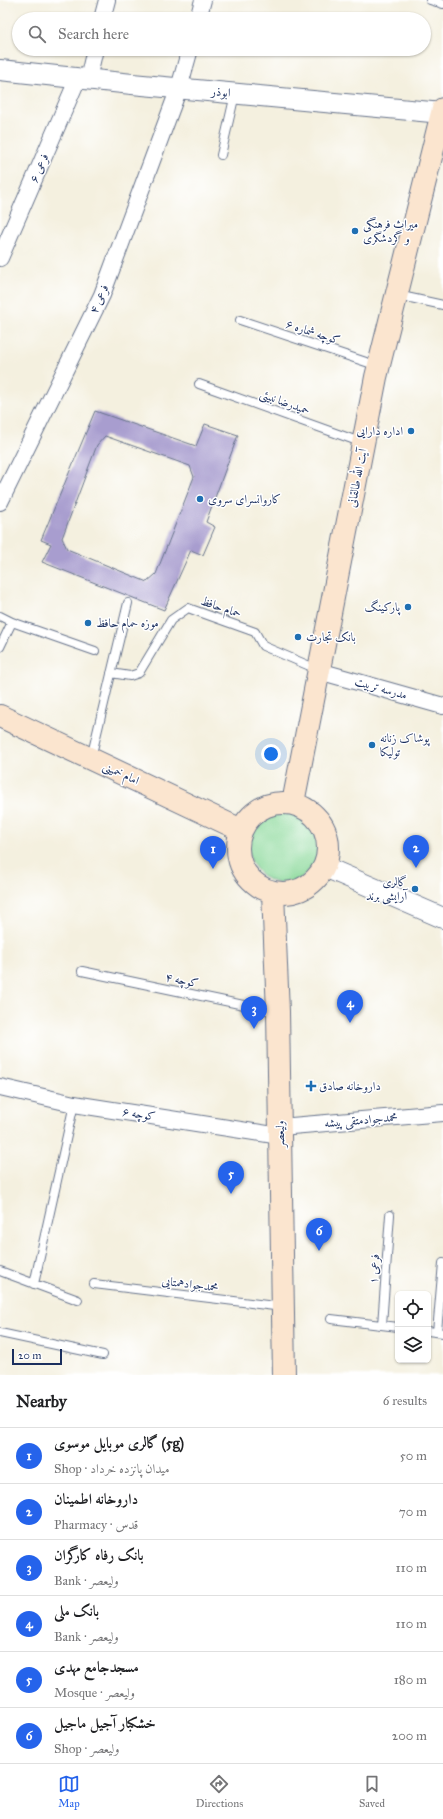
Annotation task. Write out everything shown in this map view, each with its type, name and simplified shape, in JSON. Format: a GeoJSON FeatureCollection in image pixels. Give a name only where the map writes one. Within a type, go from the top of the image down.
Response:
{"type":"FeatureCollection","features":[{"type":"Feature","properties":{"kind":"main road","name":"آیت الله طالقانی"},"geometry":{"type":"LineString","coordinates":[[293,803],[379,366],[442,111]]}},
{"type":"Feature","properties":{"kind":"main road","name":"امام خمینی"},"geometry":{"type":"LineString","coordinates":[[0,716],[241,830]]}},
{"type":"Feature","properties":{"kind":"main road"},"geometry":{"type":"LineString","coordinates":[[277,802],[293,803],[306,808],[316,816],[324,828],[328,841],[328,854],[325,867],[316,880],[304,889],[288,894],[273,893],[255,884],[242,869],[238,849],[241,830],[250,817],[262,807],[277,802]]}},
{"type":"Feature","properties":{"kind":"main road","name":"ولیعصر"},"geometry":{"type":"LineString","coordinates":[[273,893],[278,1012],[284,1375]]}},
{"type":"Feature","properties":{"kind":"street"},"geometry":{"type":"LineString","coordinates":[[104,12],[107,0]]}},
{"type":"Feature","properties":{"kind":"street"},"geometry":{"type":"LineString","coordinates":[[200,12],[203,0]]}},
{"type":"Feature","properties":{"kind":"street","name":"فرعی ۶"},"geometry":{"type":"LineString","coordinates":[[0,258],[92,56]]}},
{"type":"Feature","properties":{"kind":"street","name":"فرعی ۴"},"geometry":{"type":"LineString","coordinates":[[0,502],[102,295],[179,88],[188,56]]}},
{"type":"Feature","properties":{"kind":"street","name":"ابوذر"},"geometry":{"type":"LineString","coordinates":[[0,70],[179,88],[442,111]]}},
{"type":"Feature","properties":{"kind":"street","name":"مدرسه تربیت"},"geometry":{"type":"LineString","coordinates":[[319,671],[443,706]]}},
{"type":"Feature","properties":{"kind":"street"},"geometry":{"type":"LineString","coordinates":[[325,867],[443,918]]}},
{"type":"Feature","properties":{"kind":"street","name":"۶ کوچه"},"geometry":{"type":"LineString","coordinates":[[0,1088],[74,1104],[280,1132]]}},
{"type":"Feature","properties":{"kind":"street","name":"محمدجوادمتقی پیشه"},"geometry":{"type":"LineString","coordinates":[[280,1132],[443,1113]]}},
{"type":"Feature","properties":{"kind":"lane"},"geometry":{"type":"LineString","coordinates":[[430,0],[443,4]]}},
{"type":"Feature","properties":{"kind":"lane"},"geometry":{"type":"LineString","coordinates":[[221,155],[235,93]]}},
{"type":"Feature","properties":{"kind":"lane"},"geometry":{"type":"LineString","coordinates":[[397,295],[443,305]]}},
{"type":"Feature","properties":{"kind":"lane","name":"کوچه شماره ۶"},"geometry":{"type":"LineString","coordinates":[[240,320],[379,366]]}},
{"type":"Feature","properties":{"kind":"lane","name":"حمیدرضا نبیئی"},"geometry":{"type":"LineString","coordinates":[[199,384],[364,443]]}},
{"type":"Feature","properties":{"kind":"lane"},"geometry":{"type":"LineString","coordinates":[[90,759],[128,602]]}},
{"type":"Feature","properties":{"kind":"lane","name":"حمام حافظ"},"geometry":{"type":"LineString","coordinates":[[111,673],[130,676],[139,673],[171,620],[188,608],[255,632],[263,646],[319,671]]}},
{"type":"Feature","properties":{"kind":"lane"},"geometry":{"type":"LineString","coordinates":[[0,616],[12,622],[95,651]]}},
{"type":"Feature","properties":{"kind":"lane"},"geometry":{"type":"LineString","coordinates":[[0,647],[12,622]]}},
{"type":"Feature","properties":{"kind":"lane","name":"کوچه ۴"},"geometry":{"type":"LineString","coordinates":[[82,971],[278,1012]]}},
{"type":"Feature","properties":{"kind":"lane"},"geometry":{"type":"LineString","coordinates":[[34,1284],[74,1104]]}},
{"type":"Feature","properties":{"kind":"lane","name":"فرعی ۱"},"geometry":{"type":"LineString","coordinates":[[382,1325],[390,1215]]}},
{"type":"Feature","properties":{"kind":"lane"},"geometry":{"type":"LineString","coordinates":[[436,1332],[443,1263]]}},
{"type":"Feature","properties":{"kind":"lane"},"geometry":{"type":"LineString","coordinates":[[0,1271],[78,1300]]}},
{"type":"Feature","properties":{"kind":"lane","name":"محمدجوادهمتایی"},"geometry":{"type":"LineString","coordinates":[[94,1284],[284,1307]]}},
{"type":"Feature","properties":{"kind":"lane"},"geometry":{"type":"LineString","coordinates":[[331,1319],[395,1327]]}},
{"type":"Feature","properties":{"kind":"lane"},"geometry":{"type":"LineString","coordinates":[[0,1334],[103,1355]]}},
{"type":"Feature","properties":{"kind":"green space"},"geometry":{"type":"Polygon","coordinates":[[[306,808],[317,841],[318,853],[314,864],[307,873],[293,882],[278,883],[265,878],[255,868],[249,855],[248,840],[253,826],[267,815],[279,812],[297,812],[306,808]]]}},
{"type":"Feature","properties":{"kind":"building","name":"کاروانسرای سروی"},"geometry":{"type":"Polygon","coordinates":[[[95,411],[196,446],[205,424],[238,435],[206,522],[215,527],[203,555],[191,550],[164,610],[42,562],[51,544],[41,540],[95,411]],[[105,436],[97,445],[62,538],[67,549],[147,582],[156,574],[194,477],[190,466],[105,436]]]}},
{"type":"Feature","properties":{"kind":"place","name":"میراث فرهنگی و گردشگری"},"geometry":{"type":"Point","coordinates":[355,231]}},
{"type":"Feature","properties":{"kind":"place","name":"اداره دارایی"},"geometry":{"type":"Point","coordinates":[411,431]}},
{"type":"Feature","properties":{"kind":"place","name":"کاروانسرای سروی"},"geometry":{"type":"Point","coordinates":[200,499]}},
{"type":"Feature","properties":{"kind":"place","name":"پارکینگ"},"geometry":{"type":"Point","coordinates":[408,607]}},
{"type":"Feature","properties":{"kind":"place","name":"موزه حمام حافظ"},"geometry":{"type":"Point","coordinates":[88,623]}},
{"type":"Feature","properties":{"kind":"place","name":"بانک تجارت"},"geometry":{"type":"Point","coordinates":[298,637]}},
{"type":"Feature","properties":{"kind":"place","name":"پوشاک زنانه تولیکا"},"geometry":{"type":"Point","coordinates":[372,745]}},
{"type":"Feature","properties":{"kind":"place","name":"داروخانه اطمینان"},"geometry":{"type":"Point","coordinates":[416,868]}},
{"type":"Feature","properties":{"kind":"place","name":"گالری موبایل موسوی (5g)"},"geometry":{"type":"Point","coordinates":[213,869]}},
{"type":"Feature","properties":{"kind":"place","name":"گالری آرایشی برند"},"geometry":{"type":"Point","coordinates":[415,889]}},
{"type":"Feature","properties":{"kind":"place","name":"بانک ملی"},"geometry":{"type":"Point","coordinates":[350,1023]}},
{"type":"Feature","properties":{"kind":"place","name":"بانک رفاه کارگران"},"geometry":{"type":"Point","coordinates":[254,1029]}},
{"type":"Feature","properties":{"kind":"place","name":"داروخانه صادق"},"geometry":{"type":"Point","coordinates":[311,1086]}},
{"type":"Feature","properties":{"kind":"place","name":"مسجدجامع مهدی"},"geometry":{"type":"Point","coordinates":[231,1194]}},
{"type":"Feature","properties":{"kind":"place","name":"خشکبار آجیل ماجیل"},"geometry":{"type":"Point","coordinates":[319,1251]}}]}
